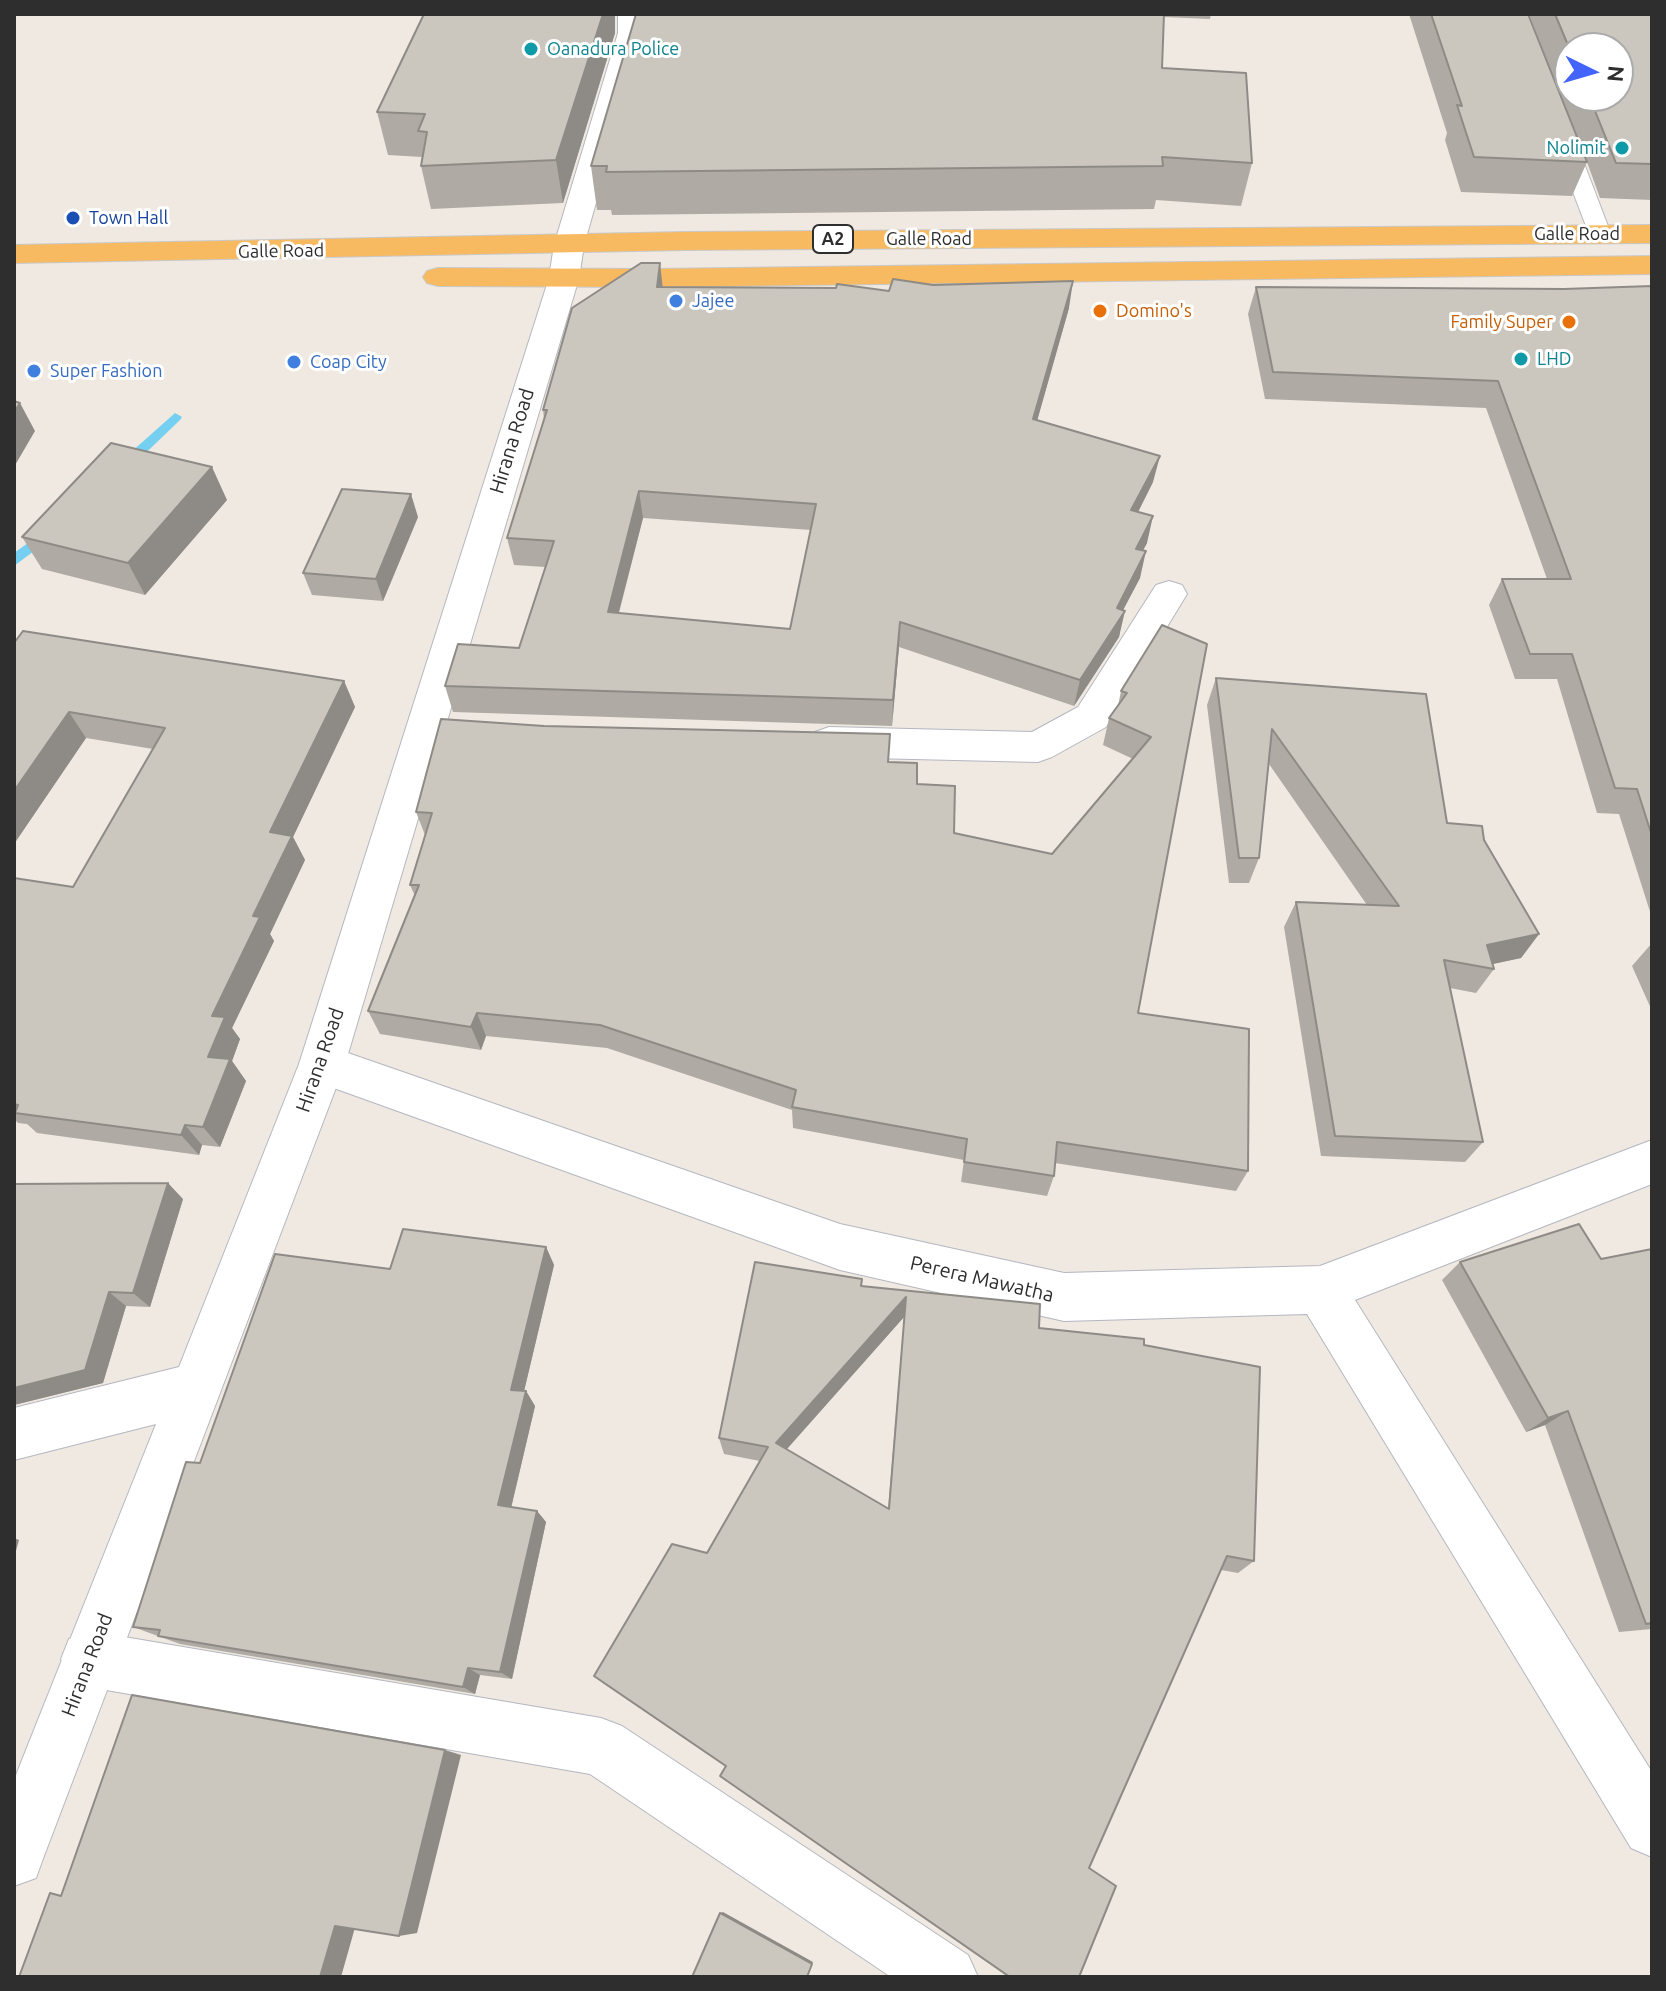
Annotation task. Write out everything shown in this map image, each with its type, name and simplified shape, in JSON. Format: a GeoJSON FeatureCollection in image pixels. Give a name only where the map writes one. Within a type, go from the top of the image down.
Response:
{"type":"FeatureCollection","features":[{"type":"Feature","properties":{"kind":"highway","name":"Galle Road"},"geometry":{"type":"LineString","coordinates":[[566,261],[686,241],[1652,234]]}},
{"type":"Feature","properties":{"kind":"highway","name":"Galle Road"},"geometry":{"type":"LineString","coordinates":[[14,254],[341,264]]}},
{"type":"Feature","properties":{"kind":"highway","name":"Galle Road"},"geometry":{"type":"LineString","coordinates":[[14,276],[341,264],[566,261],[1652,265]]}},
{"type":"Feature","properties":{"kind":"street","name":"Hirana Road"},"geometry":{"type":"LineString","coordinates":[[14,1856],[193,1389],[322,1064],[440,728],[631,33],[630,14]]}},
{"type":"Feature","properties":{"kind":"street"},"geometry":{"type":"LineString","coordinates":[[800,741],[1038,747],[1092,717],[1169,594]]}},
{"type":"Feature","properties":{"kind":"street","name":"Perera Mawatha"},"geometry":{"type":"LineString","coordinates":[[322,1064],[840,1247],[1064,1297],[1320,1290],[1652,1162]]}},
{"type":"Feature","properties":{"kind":"street"},"geometry":{"type":"LineString","coordinates":[[1320,1290],[1652,1827]]}},
{"type":"Feature","properties":{"kind":"street"},"geometry":{"type":"LineString","coordinates":[[14,1434],[193,1389]]}},
{"type":"Feature","properties":{"kind":"street"},"geometry":{"type":"LineString","coordinates":[[89,1659],[601,1747],[946,1977]]}},
{"type":"Feature","properties":{"kind":"lane"},"geometry":{"type":"LineString","coordinates":[[1555,117],[1600,234]]}},
{"type":"Feature","properties":{"kind":"building"},"geometry":{"type":"Polygon","coordinates":[[[424,14],[603,14],[556,160],[421,166],[427,132],[418,131],[425,114],[377,112],[424,14]]]}},
{"type":"Feature","properties":{"kind":"building"},"geometry":{"type":"Polygon","coordinates":[[[636,14],[1164,14],[1162,68],[1246,73],[1252,163],[1162,157],[1163,166],[606,172],[607,166],[591,166],[636,14]]]}},
{"type":"Feature","properties":{"kind":"building"},"geometry":{"type":"Polygon","coordinates":[[[1431,14],[1528,14],[1554,79],[1554,112],[1567,112],[1587,162],[1474,157],[1457,105],[1462,106],[1431,14]]]}},
{"type":"Feature","properties":{"kind":"building"},"geometry":{"type":"Polygon","coordinates":[[[1555,14],[1652,14],[1652,164],[1616,163],[1595,112],[1634,112],[1634,32],[1562,32],[1555,14]]]}},
{"type":"Feature","properties":{"kind":"building"},"geometry":{"type":"Polygon","coordinates":[[[641,263],[660,263],[657,287],[836,288],[837,284],[889,291],[893,279],[933,285],[1073,281],[1033,419],[1160,456],[1131,510],[1153,516],[1136,549],[1146,551],[1117,608],[1125,611],[1080,680],[900,622],[893,700],[445,686],[458,644],[519,648],[554,541],[507,538],[547,410],[543,410],[572,308],[641,263]],[[639,491],[608,612],[790,629],[816,504],[639,491]]]}},
{"type":"Feature","properties":{"kind":"building"},"geometry":{"type":"Polygon","coordinates":[[[1652,286],[1652,836],[1637,789],[1615,788],[1572,654],[1530,654],[1502,579],[1571,579],[1498,381],[1273,372],[1256,287],[1564,289],[1652,286]]]}},
{"type":"Feature","properties":{"kind":"building"},"geometry":{"type":"Polygon","coordinates":[[[111,443],[212,467],[128,563],[22,537],[111,443]]]}},
{"type":"Feature","properties":{"kind":"building"},"geometry":{"type":"Polygon","coordinates":[[[342,489],[411,494],[376,579],[303,573],[342,489]]]}},
{"type":"Feature","properties":{"kind":"building"},"geometry":{"type":"Polygon","coordinates":[[[1162,625],[1207,644],[1138,1013],[1249,1029],[1248,1171],[1057,1142],[1054,1176],[964,1162],[967,1139],[792,1107],[796,1090],[600,1025],[477,1013],[471,1027],[368,1011],[419,885],[410,885],[432,813],[416,812],[441,719],[544,726],[890,734],[888,762],[917,763],[917,784],[955,786],[954,833],[1052,854],[1151,737],[1109,718],[1127,693],[1121,691],[1162,625]]]}},
{"type":"Feature","properties":{"kind":"building"},"geometry":{"type":"Polygon","coordinates":[[[23,631],[344,681],[270,832],[292,836],[253,916],[260,917],[212,1016],[225,1017],[208,1057],[230,1059],[203,1127],[185,1125],[181,1135],[15,1113],[18,1105],[14,1104],[14,878],[73,887],[165,728],[69,712],[14,791],[14,643],[23,631]]]}},
{"type":"Feature","properties":{"kind":"building"},"geometry":{"type":"Polygon","coordinates":[[[1216,678],[1426,694],[1447,823],[1482,826],[1484,840],[1539,934],[1487,945],[1494,969],[1444,960],[1483,1142],[1335,1136],[1296,902],[1399,906],[1272,729],[1259,858],[1239,858],[1216,678]]]}},
{"type":"Feature","properties":{"kind":"building"},"geometry":{"type":"Polygon","coordinates":[[[168,1183],[133,1293],[109,1292],[85,1370],[14,1388],[14,1184],[168,1183]]]}},
{"type":"Feature","properties":{"kind":"building"},"geometry":{"type":"Polygon","coordinates":[[[1579,1224],[1601,1259],[1652,1249],[1652,1623],[1646,1624],[1568,1411],[1548,1418],[1460,1262],[1579,1224]]]}},
{"type":"Feature","properties":{"kind":"building"},"geometry":{"type":"Polygon","coordinates":[[[403,1229],[546,1247],[511,1390],[526,1391],[498,1505],[537,1511],[500,1672],[468,1668],[463,1687],[158,1636],[160,1630],[133,1627],[186,1462],[200,1463],[275,1254],[390,1269],[403,1229]]]}},
{"type":"Feature","properties":{"kind":"building"},"geometry":{"type":"Polygon","coordinates":[[[755,1262],[862,1279],[861,1286],[1040,1304],[1039,1328],[1144,1339],[1144,1345],[1260,1367],[1254,1561],[1227,1556],[1089,1868],[1116,1886],[1079,1977],[1010,1977],[720,1776],[726,1766],[594,1676],[672,1544],[707,1553],[768,1447],[719,1438],[755,1262]],[[906,1297],[776,1443],[889,1509],[906,1297]]]}},
{"type":"Feature","properties":{"kind":"building"},"geometry":{"type":"Polygon","coordinates":[[[132,1695],[445,1750],[399,1936],[335,1926],[320,1977],[19,1977],[50,1893],[61,1896],[132,1695]]]}},
{"type":"Feature","properties":{"kind":"building"},"geometry":{"type":"Polygon","coordinates":[[[720,1913],[812,1964],[807,1977],[692,1977],[720,1913]]]}},
{"type":"Feature","properties":{"kind":"waterway"},"geometry":{"type":"LineString","coordinates":[[125,465],[175,417]]}},
{"type":"Feature","properties":{"kind":"waterway"},"geometry":{"type":"LineString","coordinates":[[14,561],[49,533]]}},
{"type":"Feature","properties":{"kind":"place","name":"Oanadura Police"},"geometry":{"type":"Point","coordinates":[531,49]}},
{"type":"Feature","properties":{"kind":"place","name":"Nolimit"},"geometry":{"type":"Point","coordinates":[1622,148]}},
{"type":"Feature","properties":{"kind":"place","name":"Town Hall"},"geometry":{"type":"Point","coordinates":[73,218]}},
{"type":"Feature","properties":{"kind":"place","name":"Jajee"},"geometry":{"type":"Point","coordinates":[676,301]}},
{"type":"Feature","properties":{"kind":"place","name":"Domino's"},"geometry":{"type":"Point","coordinates":[1100,311]}},
{"type":"Feature","properties":{"kind":"place","name":"Family Super"},"geometry":{"type":"Point","coordinates":[1569,322]}},
{"type":"Feature","properties":{"kind":"place","name":"LHD"},"geometry":{"type":"Point","coordinates":[1521,359]}},
{"type":"Feature","properties":{"kind":"place","name":"Coap City"},"geometry":{"type":"Point","coordinates":[294,362]}},
{"type":"Feature","properties":{"kind":"place","name":"Super Fashion"},"geometry":{"type":"Point","coordinates":[34,371]}}]}
